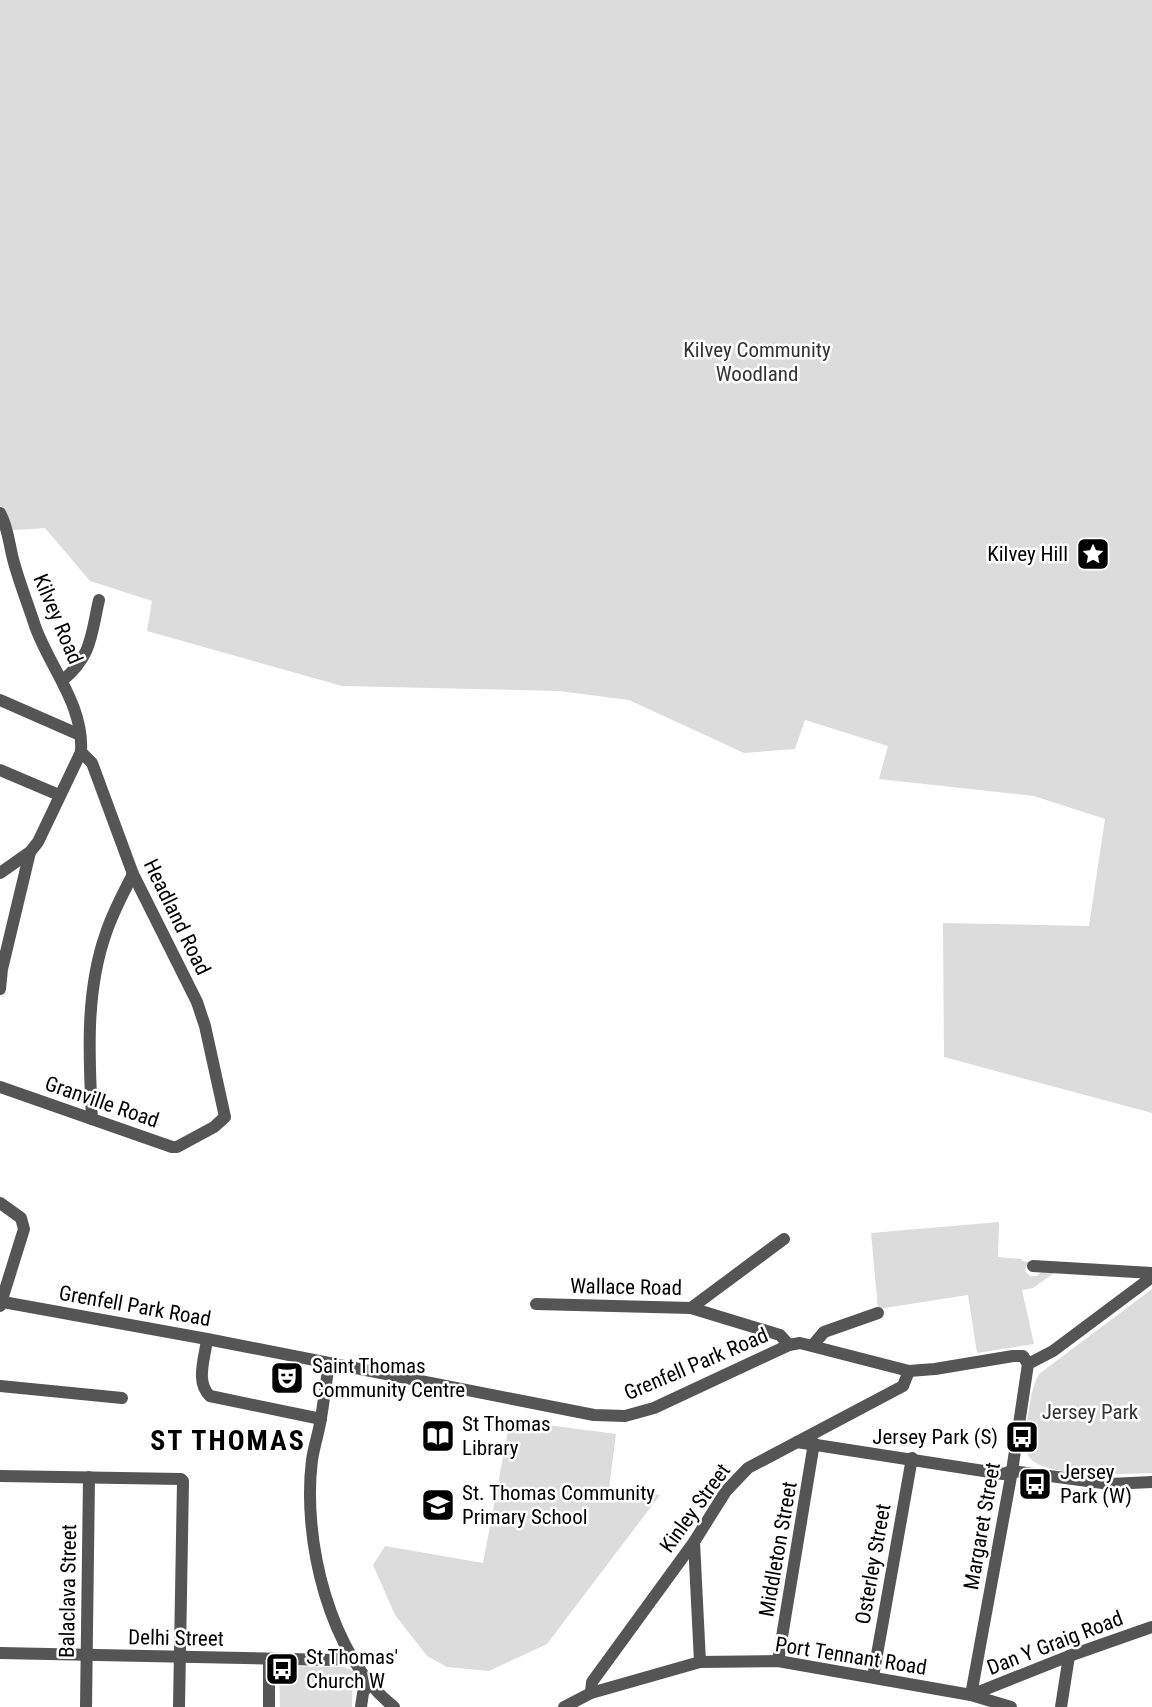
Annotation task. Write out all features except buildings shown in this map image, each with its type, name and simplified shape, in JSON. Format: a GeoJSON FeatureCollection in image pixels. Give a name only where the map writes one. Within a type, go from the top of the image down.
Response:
{"type":"FeatureCollection","features":[{"type":"Feature","properties":{"kind":"street","name":"Kilvey Road"},"geometry":{"type":"LineString","coordinates":[[0,513],[5,521],[13,559],[37,630],[74,706],[81,742]]}},
{"type":"Feature","properties":{"kind":"street"},"geometry":{"type":"LineString","coordinates":[[63,680],[78,668],[87,654],[99,600]]}},
{"type":"Feature","properties":{"kind":"street"},"geometry":{"type":"LineString","coordinates":[[0,700],[81,742],[38,842],[30,852],[0,873]]}},
{"type":"Feature","properties":{"kind":"street","name":"Headland Road"},"geometry":{"type":"LineString","coordinates":[[81,742],[92,763],[133,874],[197,1002],[225,1117]]}},
{"type":"Feature","properties":{"kind":"street"},"geometry":{"type":"LineString","coordinates":[[0,770],[59,795]]}},
{"type":"Feature","properties":{"kind":"street"},"geometry":{"type":"LineString","coordinates":[[0,989],[2,969],[30,852]]}},
{"type":"Feature","properties":{"kind":"street"},"geometry":{"type":"LineString","coordinates":[[92,1119],[90,1015],[96,978],[105,935],[133,874]]}},
{"type":"Feature","properties":{"kind":"street","name":"Granville Road"},"geometry":{"type":"LineString","coordinates":[[0,1087],[172,1147],[177,1147],[214,1127],[225,1117]]}},
{"type":"Feature","properties":{"kind":"street"},"geometry":{"type":"LineString","coordinates":[[0,1203],[21,1219],[24,1229],[1,1302]]}},
{"type":"Feature","properties":{"kind":"street"},"geometry":{"type":"LineString","coordinates":[[691,1308],[784,1239]]}},
{"type":"Feature","properties":{"kind":"street"},"geometry":{"type":"LineString","coordinates":[[1033,1266],[1152,1275]]}},
{"type":"Feature","properties":{"kind":"street"},"geometry":{"type":"LineString","coordinates":[[1028,1364],[1053,1351],[1152,1275]]}},
{"type":"Feature","properties":{"kind":"street","name":"Grenfell Park Road"},"geometry":{"type":"LineString","coordinates":[[1,1302],[207,1339],[594,1415],[625,1416],[654,1408],[789,1345],[800,1343],[909,1371],[1013,1356],[1023,1356],[1028,1364]]}},
{"type":"Feature","properties":{"kind":"street","name":"Wallace Road"},"geometry":{"type":"LineString","coordinates":[[536,1304],[691,1308],[780,1335],[789,1345]]}},
{"type":"Feature","properties":{"kind":"street"},"geometry":{"type":"LineString","coordinates":[[813,1345],[824,1332],[877,1313]]}},
{"type":"Feature","properties":{"kind":"street"},"geometry":{"type":"LineString","coordinates":[[207,1339],[201,1382],[210,1396],[321,1419]]}},
{"type":"Feature","properties":{"kind":"street"},"geometry":{"type":"LineString","coordinates":[[329,1364],[312,1460],[310,1511],[324,1589],[351,1655],[369,1683],[394,1707]]}},
{"type":"Feature","properties":{"kind":"street","name":"Margaret Street"},"geometry":{"type":"LineString","coordinates":[[971,1695],[1012,1471],[1028,1364]]}},
{"type":"Feature","properties":{"kind":"street","name":"Kinley Street"},"geometry":{"type":"LineString","coordinates":[[591,1693],[592,1682],[694,1542],[726,1491],[748,1468],[903,1386],[909,1371]]}},
{"type":"Feature","properties":{"kind":"street"},"geometry":{"type":"LineString","coordinates":[[0,1386],[122,1398]]}},
{"type":"Feature","properties":{"kind":"street"},"geometry":{"type":"LineString","coordinates":[[797,1442],[1003,1474],[1012,1471],[1110,1484],[1152,1482]]}},
{"type":"Feature","properties":{"kind":"street","name":"Middleton Street"},"geometry":{"type":"LineString","coordinates":[[778,1661],[814,1443]]}},
{"type":"Feature","properties":{"kind":"street","name":"Osterley Street"},"geometry":{"type":"LineString","coordinates":[[873,1677],[912,1458]]}},
{"type":"Feature","properties":{"kind":"street"},"geometry":{"type":"LineString","coordinates":[[0,1476],[89,1476],[183,1481],[179,1707]]}},
{"type":"Feature","properties":{"kind":"street","name":"Balaclava Street"},"geometry":{"type":"LineString","coordinates":[[86,1707],[89,1476]]}},
{"type":"Feature","properties":{"kind":"street"},"geometry":{"type":"LineString","coordinates":[[694,1542],[700,1662]]}},
{"type":"Feature","properties":{"kind":"street","name":"Dan Y Graig Road"},"geometry":{"type":"LineString","coordinates":[[971,1695],[1152,1627]]}},
{"type":"Feature","properties":{"kind":"street","name":"Delhi Street"},"geometry":{"type":"LineString","coordinates":[[0,1654],[334,1660],[351,1655]]}},
{"type":"Feature","properties":{"kind":"street"},"geometry":{"type":"LineString","coordinates":[[1060,1707],[1069,1656]]}},
{"type":"Feature","properties":{"kind":"street"},"geometry":{"type":"LineString","coordinates":[[269,1659],[269,1707]]}},
{"type":"Feature","properties":{"kind":"street","name":"Port Tennant Road"},"geometry":{"type":"LineString","coordinates":[[564,1707],[591,1693],[700,1662],[778,1661],[971,1695],[1012,1707]]}},
{"type":"Feature","properties":{"kind":"street"},"geometry":{"type":"LineString","coordinates":[[361,1707],[363,1693],[369,1683]]}},
{"type":"Feature","properties":{"kind":"green space","name":"Kilvey Community Woodland"},"geometry":{"type":"Polygon","coordinates":[[[0,0],[1152,0],[1152,1113],[944,1057],[943,923],[1089,926],[1105,819],[1034,796],[879,779],[888,746],[805,720],[795,749],[744,753],[629,700],[559,691],[342,686],[147,631],[152,601],[90,581],[45,528],[0,531],[0,0]]]}},
{"type":"Feature","properties":{"kind":"green space"},"geometry":{"type":"Polygon","coordinates":[[[999,1222],[998,1257],[1028,1262],[1025,1271],[1030,1276],[1037,1276],[1041,1272],[1054,1273],[1033,1288],[1022,1290],[1034,1344],[977,1353],[968,1295],[878,1309],[871,1233],[999,1222]]]}},
{"type":"Feature","properties":{"kind":"green space","name":"Jersey Park"},"geometry":{"type":"Polygon","coordinates":[[[1152,1289],[1152,1473],[1069,1472],[1052,1469],[1030,1458],[1024,1440],[1031,1397],[1039,1374],[1152,1289]]]}},
{"type":"Feature","properties":{"kind":"green space"},"geometry":{"type":"Polygon","coordinates":[[[510,1420],[616,1434],[609,1488],[660,1495],[547,1644],[489,1671],[447,1667],[427,1656],[395,1615],[373,1565],[385,1546],[483,1563],[510,1420]]]}},
{"type":"Feature","properties":{"kind":"green space"},"geometry":{"type":"Polygon","coordinates":[[[279,1666],[344,1667],[353,1671],[352,1707],[280,1707],[279,1666]]]}},
{"type":"Feature","properties":{"kind":"place","name":"Kilvey Hill"},"geometry":{"type":"Point","coordinates":[1093,554]}},
{"type":"Feature","properties":{"kind":"place","name":"Saint Thomas Community Centre"},"geometry":{"type":"Point","coordinates":[287,1378]}},
{"type":"Feature","properties":{"kind":"place","name":"St Thomas Library"},"geometry":{"type":"Point","coordinates":[438,1436]}},
{"type":"Feature","properties":{"kind":"place","name":"Jersey Park (S)"},"geometry":{"type":"Point","coordinates":[1022,1437]}},
{"type":"Feature","properties":{"kind":"place","name":"Jersey Park (W)"},"geometry":{"type":"Point","coordinates":[1035,1484]}},
{"type":"Feature","properties":{"kind":"place","name":"St. Thomas Community Primary School"},"geometry":{"type":"Point","coordinates":[438,1505]}},
{"type":"Feature","properties":{"kind":"place","name":"St Thomas' Church W"},"geometry":{"type":"Point","coordinates":[282,1669]}},
{"type":"Feature","properties":{"kind":"district","name":"ST THOMAS"},"geometry":{"type":"Point","coordinates":[228,1440]}}]}
